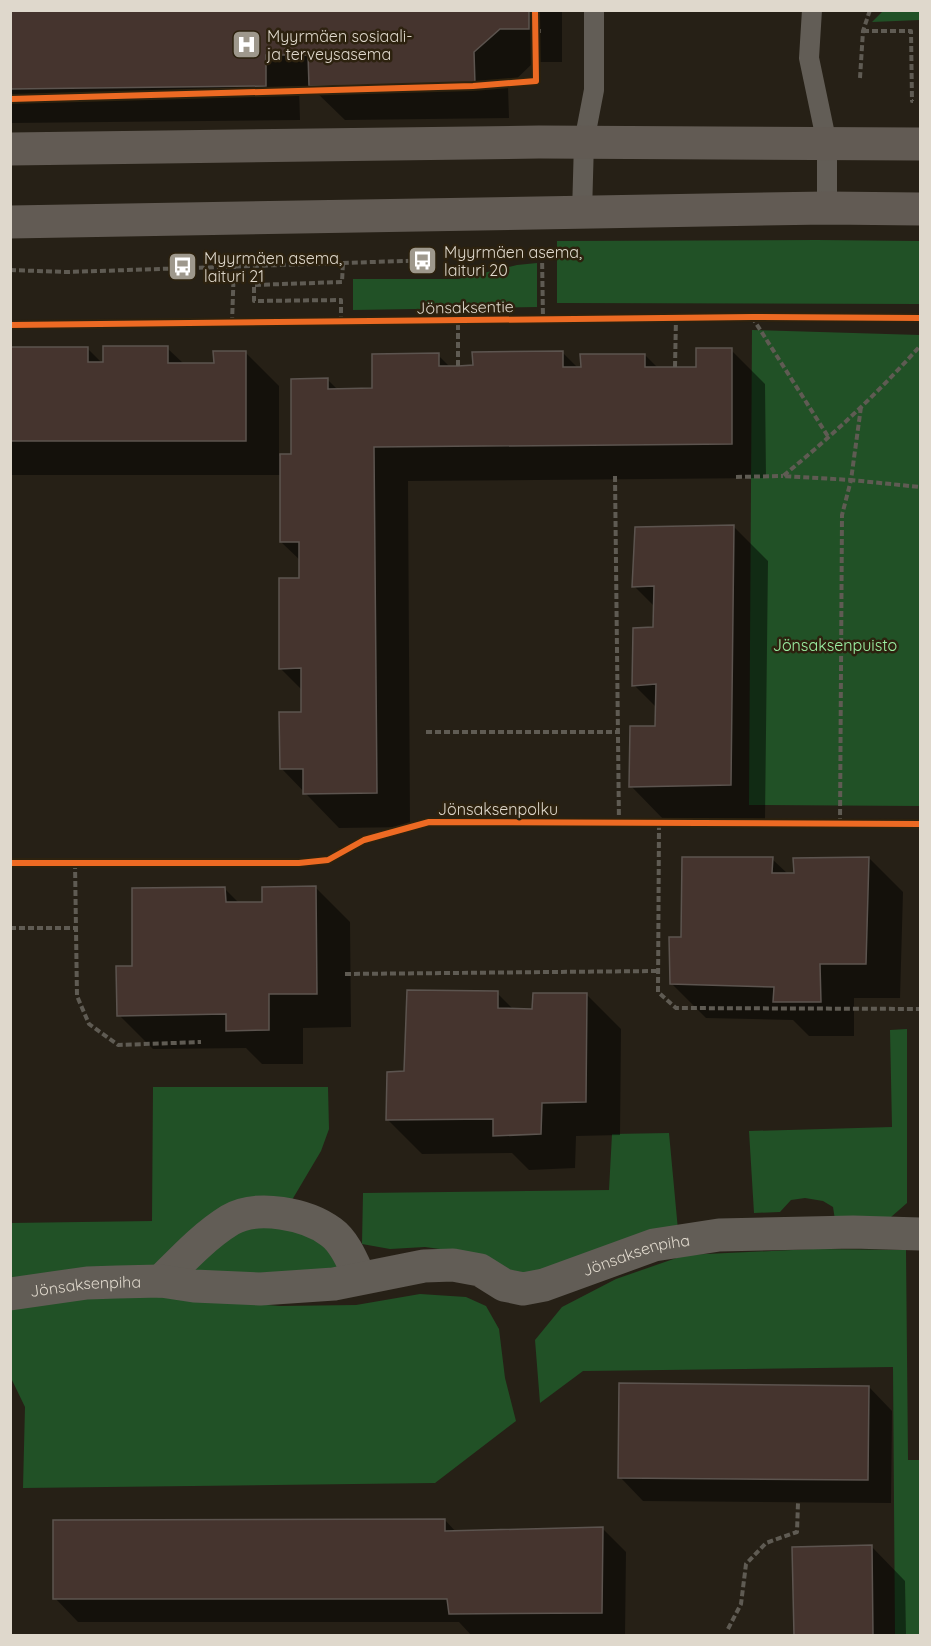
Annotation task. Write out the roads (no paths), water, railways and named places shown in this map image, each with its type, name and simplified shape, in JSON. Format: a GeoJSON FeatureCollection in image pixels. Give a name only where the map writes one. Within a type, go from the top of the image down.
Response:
{"type":"FeatureCollection","features":[{"type":"Feature","properties":{"kind":"main road"},"geometry":{"type":"LineString","coordinates":[[10,149],[584,142],[921,144]]}},
{"type":"Feature","properties":{"kind":"main road"},"geometry":{"type":"LineString","coordinates":[[10,222],[921,208]]}},
{"type":"Feature","properties":{"kind":"street","name":"Jönsaksenpiha"},"geometry":{"type":"LineString","coordinates":[[161,1281],[193,1249],[231,1219],[259,1212],[295,1215],[332,1232],[348,1254],[360,1278]]}},
{"type":"Feature","properties":{"kind":"street","name":"Jönsaksenpiha"},"geometry":{"type":"LineString","coordinates":[[10,1294],[87,1283],[161,1281],[195,1286],[260,1288],[334,1284],[424,1266],[453,1265],[480,1270],[504,1285],[523,1289],[544,1285],[654,1245],[719,1235],[853,1232],[921,1234]]}},
{"type":"Feature","properties":{"kind":"lane"},"geometry":{"type":"LineString","coordinates":[[582,213],[584,142],[594,90],[594,10]]}},
{"type":"Feature","properties":{"kind":"lane"},"geometry":{"type":"LineString","coordinates":[[812,10],[808,58],[827,144],[827,208]]}},
{"type":"Feature","properties":{"kind":"place","name":"Myyrmäen sosiaali- ja terveysasema"},"geometry":{"type":"Point","coordinates":[246,45]}},
{"type":"Feature","properties":{"kind":"place","name":"Myyrmäen asema, laituri 20"},"geometry":{"type":"Point","coordinates":[423,261]}},
{"type":"Feature","properties":{"kind":"place","name":"Myyrmäen asema, laituri 21"},"geometry":{"type":"Point","coordinates":[183,267]}},
{"type":"Feature","properties":{"kind":"park label","name":"Jönsaksenpuisto"},"geometry":{"type":"Point","coordinates":[835,645]}}]}
